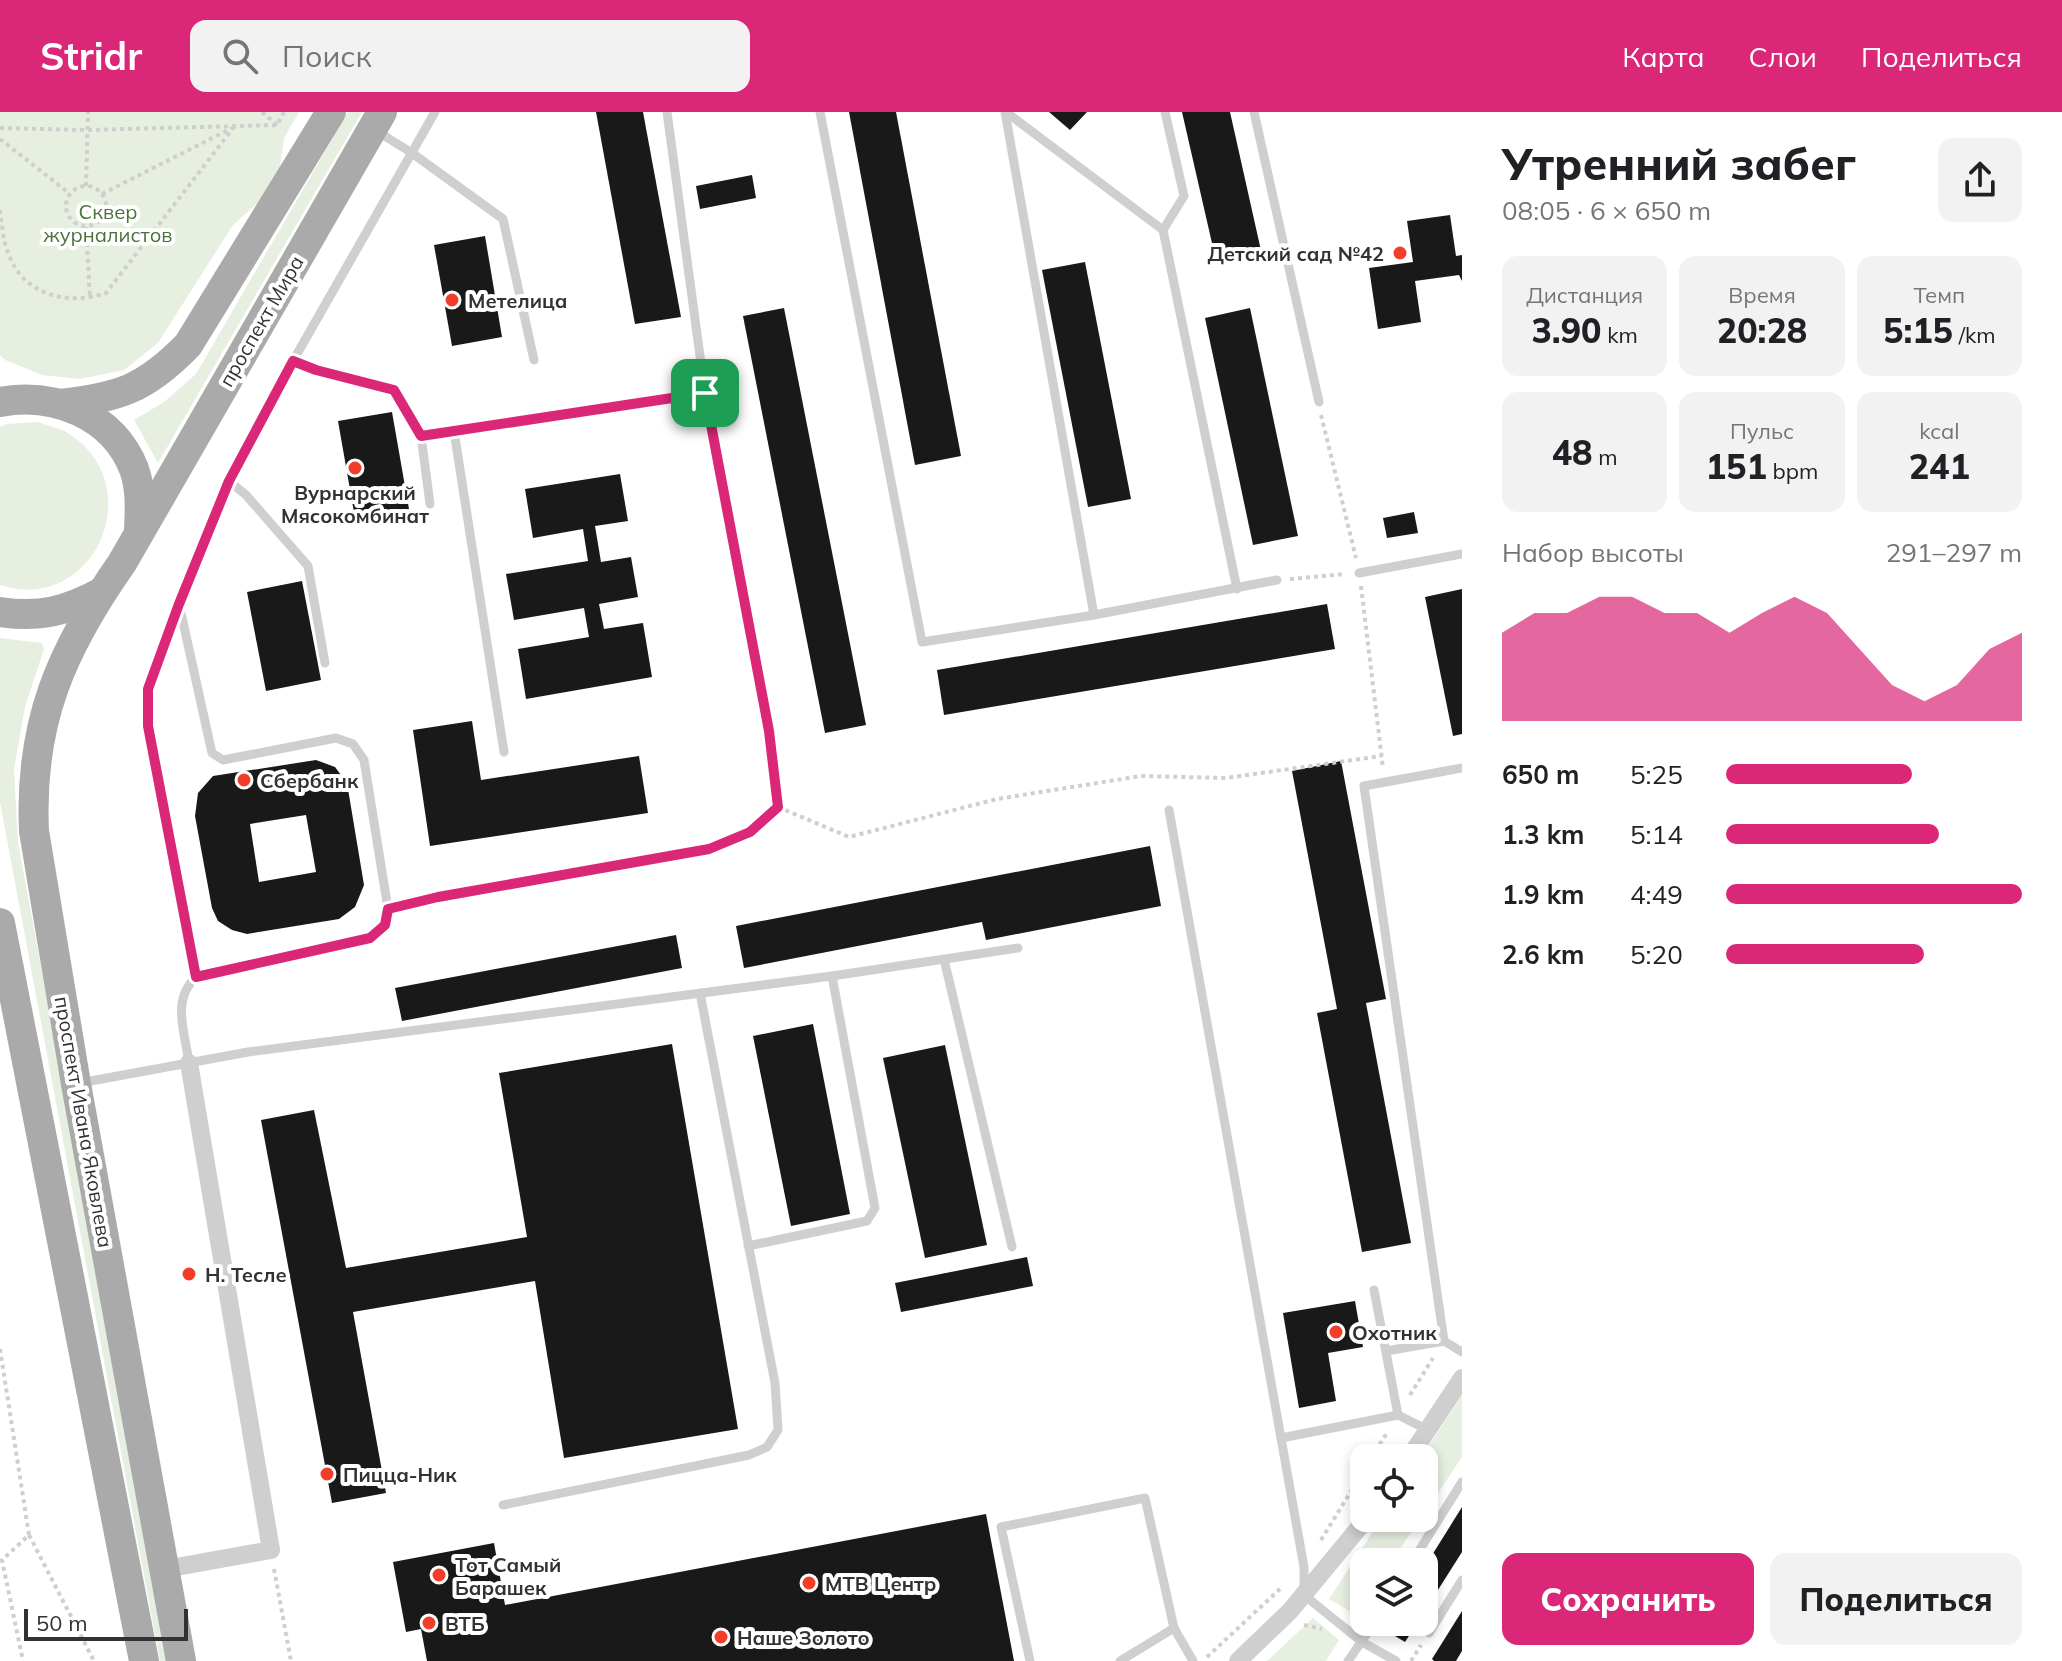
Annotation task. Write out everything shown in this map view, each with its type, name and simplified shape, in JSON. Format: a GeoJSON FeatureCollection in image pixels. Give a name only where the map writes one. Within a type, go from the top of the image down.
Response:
{"type":"FeatureCollection","features":[{"type":"Feature","properties":{"kind":"main road"},"geometry":{"type":"LineString","coordinates":[[0,402],[46,402],[122,393],[146,382],[165,368],[188,345],[207,317],[331,112]]}},
{"type":"Feature","properties":{"kind":"main road","name":"проспект Мира"},"geometry":{"type":"LineString","coordinates":[[102,592],[122,563],[378,120]]}},
{"type":"Feature","properties":{"kind":"main road"},"geometry":{"type":"LineString","coordinates":[[0,388],[82,412],[104,426],[122,446],[134,470],[140,499],[139,530]]}},
{"type":"Feature","properties":{"kind":"main road"},"geometry":{"type":"LineString","coordinates":[[0,612],[25,615],[50,613],[74,607],[102,592]]}},
{"type":"Feature","properties":{"kind":"main road","name":"проспект Ивана Яковлева"},"geometry":{"type":"LineString","coordinates":[[102,592],[73,642],[54,684],[36,753],[32,789],[34,831],[76,1084],[181,1661]]}},
{"type":"Feature","properties":{"kind":"main road","name":"проспект Ивана Яковлева"},"geometry":{"type":"LineString","coordinates":[[0,923],[144,1661]]}},
{"type":"Feature","properties":{"kind":"street"},"geometry":{"type":"LineString","coordinates":[[165,1569],[272,1555],[189,1063]]}},
{"type":"Feature","properties":{"kind":"street"},"geometry":{"type":"LineString","coordinates":[[1418,1444],[1462,1378]]}},
{"type":"Feature","properties":{"kind":"street"},"geometry":{"type":"LineString","coordinates":[[1238,1661],[1304,1595],[1356,1532]]}},
{"type":"Feature","properties":{"kind":"lane"},"geometry":{"type":"LineString","coordinates":[[196,977],[148,726],[148,689],[229,481],[293,361],[435,112]]}},
{"type":"Feature","properties":{"kind":"lane"},"geometry":{"type":"LineString","coordinates":[[667,112],[705,393],[769,731]]}},
{"type":"Feature","properties":{"kind":"lane"},"geometry":{"type":"LineString","coordinates":[[820,112],[922,642],[1094,615],[1277,580]]}},
{"type":"Feature","properties":{"kind":"lane"},"geometry":{"type":"LineString","coordinates":[[1005,112],[1094,615]]}},
{"type":"Feature","properties":{"kind":"lane"},"geometry":{"type":"LineString","coordinates":[[1005,112],[1163,230],[1237,589]]}},
{"type":"Feature","properties":{"kind":"lane"},"geometry":{"type":"LineString","coordinates":[[1163,230],[1184,196],[1165,112]]}},
{"type":"Feature","properties":{"kind":"lane"},"geometry":{"type":"LineString","coordinates":[[1254,112],[1319,402]]}},
{"type":"Feature","properties":{"kind":"lane"},"geometry":{"type":"LineString","coordinates":[[378,120],[412,153],[503,219],[534,360]]}},
{"type":"Feature","properties":{"kind":"lane"},"geometry":{"type":"LineString","coordinates":[[293,361],[394,390],[421,436],[430,504]]}},
{"type":"Feature","properties":{"kind":"lane"},"geometry":{"type":"LineString","coordinates":[[421,436],[705,393]]}},
{"type":"Feature","properties":{"kind":"lane"},"geometry":{"type":"LineString","coordinates":[[454,431],[504,752]]}},
{"type":"Feature","properties":{"kind":"lane"},"geometry":{"type":"LineString","coordinates":[[229,481],[246,495],[308,566],[325,663]]}},
{"type":"Feature","properties":{"kind":"lane"},"geometry":{"type":"LineString","coordinates":[[1359,573],[1462,554]]}},
{"type":"Feature","properties":{"kind":"lane"},"geometry":{"type":"LineString","coordinates":[[179,604],[212,753],[223,760],[336,738],[353,744],[364,760],[388,909],[385,925],[370,938],[196,977],[184,988],[181,1005],[189,1063]]}},
{"type":"Feature","properties":{"kind":"lane"},"geometry":{"type":"LineString","coordinates":[[1444,1341],[1364,786],[1462,768]]}},
{"type":"Feature","properties":{"kind":"lane"},"geometry":{"type":"LineString","coordinates":[[1169,810],[1304,1567],[1304,1595],[1362,1642],[1396,1661]]}},
{"type":"Feature","properties":{"kind":"lane"},"geometry":{"type":"LineString","coordinates":[[76,1084],[248,1052],[832,976],[1018,948]]}},
{"type":"Feature","properties":{"kind":"lane"},"geometry":{"type":"LineString","coordinates":[[944,959],[1012,1247]]}},
{"type":"Feature","properties":{"kind":"lane"},"geometry":{"type":"LineString","coordinates":[[748,1246],[867,1221],[875,1208],[832,976]]}},
{"type":"Feature","properties":{"kind":"lane"},"geometry":{"type":"LineString","coordinates":[[503,1505],[749,1455],[767,1447],[778,1430],[775,1383],[700,993]]}},
{"type":"Feature","properties":{"kind":"lane"},"geometry":{"type":"LineString","coordinates":[[1374,1290],[1398,1415]]}},
{"type":"Feature","properties":{"kind":"lane"},"geometry":{"type":"LineString","coordinates":[[1386,1351],[1444,1341],[1462,1352]]}},
{"type":"Feature","properties":{"kind":"lane"},"geometry":{"type":"LineString","coordinates":[[1281,1438],[1398,1415],[1428,1430]]}},
{"type":"Feature","properties":{"kind":"lane"},"geometry":{"type":"LineString","coordinates":[[1421,1548],[1462,1482]]}},
{"type":"Feature","properties":{"kind":"lane"},"geometry":{"type":"LineString","coordinates":[[1030,1661],[1001,1527],[1145,1498],[1174,1628],[1193,1661]]}},
{"type":"Feature","properties":{"kind":"lane"},"geometry":{"type":"LineString","coordinates":[[1438,1619],[1462,1580]]}},
{"type":"Feature","properties":{"kind":"lane"},"geometry":{"type":"LineString","coordinates":[[1120,1661],[1174,1628]]}},
{"type":"Feature","properties":{"kind":"lane"},"geometry":{"type":"LineString","coordinates":[[1348,1661],[1366,1636]]}},
{"type":"Feature","properties":{"kind":"path"},"geometry":{"type":"LineString","coordinates":[[86,186],[88,112]]}},
{"type":"Feature","properties":{"kind":"path"},"geometry":{"type":"LineString","coordinates":[[262,112],[277,125]]}},
{"type":"Feature","properties":{"kind":"path"},"geometry":{"type":"LineString","coordinates":[[277,125],[284,112]]}},
{"type":"Feature","properties":{"kind":"path"},"geometry":{"type":"LineString","coordinates":[[0,128],[86,130],[277,125]]}},
{"type":"Feature","properties":{"kind":"path"},"geometry":{"type":"LineString","coordinates":[[102,194],[234,127]]}},
{"type":"Feature","properties":{"kind":"path"},"geometry":{"type":"LineString","coordinates":[[0,210],[7,251],[15,269],[29,285],[45,294],[65,299],[90,298],[106,293],[234,127]]}},
{"type":"Feature","properties":{"kind":"path"},"geometry":{"type":"LineString","coordinates":[[0,139],[69,193]]}},
{"type":"Feature","properties":{"kind":"path"},"geometry":{"type":"LineString","coordinates":[[86,186],[102,194],[105,212],[98,223],[86,227],[69,218],[65,206],[69,193],[74,189],[86,186]]}},
{"type":"Feature","properties":{"kind":"path"},"geometry":{"type":"LineString","coordinates":[[86,227],[90,298]]}},
{"type":"Feature","properties":{"kind":"path"},"geometry":{"type":"LineString","coordinates":[[1319,402],[1359,573],[1386,782]]}},
{"type":"Feature","properties":{"kind":"path"},"geometry":{"type":"LineString","coordinates":[[1277,580],[1359,573]]}},
{"type":"Feature","properties":{"kind":"path"},"geometry":{"type":"LineString","coordinates":[[769,731],[778,807]]}},
{"type":"Feature","properties":{"kind":"path"},"geometry":{"type":"LineString","coordinates":[[778,807],[849,837],[997,799],[1141,776],[1226,778],[1381,756]]}},
{"type":"Feature","properties":{"kind":"path"},"geometry":{"type":"LineString","coordinates":[[388,909],[438,897],[709,849],[750,832],[778,807]]}},
{"type":"Feature","properties":{"kind":"path"},"geometry":{"type":"LineString","coordinates":[[1380,1444],[1444,1341]]}},
{"type":"Feature","properties":{"kind":"path"},"geometry":{"type":"LineString","coordinates":[[0,1349],[29,1535],[94,1661]]}},
{"type":"Feature","properties":{"kind":"path"},"geometry":{"type":"LineString","coordinates":[[2,1560],[29,1535]]}},
{"type":"Feature","properties":{"kind":"path"},"geometry":{"type":"LineString","coordinates":[[0,1552],[23,1661]]}},
{"type":"Feature","properties":{"kind":"path"},"geometry":{"type":"LineString","coordinates":[[272,1555],[291,1661]]}},
{"type":"Feature","properties":{"kind":"green space","name":"Сквер журналистов"},"geometry":{"type":"Polygon","coordinates":[[[0,112],[299,112],[284,138],[280,167],[260,201],[233,225],[158,343],[124,370],[80,379],[42,375],[0,355],[0,112]]]}},
{"type":"Feature","properties":{"kind":"green space"},"geometry":{"type":"Polygon","coordinates":[[[348,112],[362,112],[158,463],[134,420],[164,402],[196,374],[348,112]]]}},
{"type":"Feature","properties":{"kind":"green space"},"geometry":{"type":"Polygon","coordinates":[[[37,422],[66,432],[92,454],[105,482],[108,511],[101,539],[85,564],[62,581],[34,589],[0,585],[0,427],[37,422]]]}},
{"type":"Feature","properties":{"kind":"green space"},"geometry":{"type":"Polygon","coordinates":[[[0,638],[42,643],[44,649],[25,707],[14,769],[18,843],[170,1661],[160,1661],[0,802],[0,638]]]}},
{"type":"Feature","properties":{"kind":"green space"},"geometry":{"type":"Polygon","coordinates":[[[1462,1395],[1462,1457],[1438,1493],[1438,1444],[1430,1444],[1462,1395]]]}},
{"type":"Feature","properties":{"kind":"green space"},"geometry":{"type":"Polygon","coordinates":[[[1373,1532],[1411,1532],[1401,1548],[1362,1548],[1373,1532]]]}},
{"type":"Feature","properties":{"kind":"green space"},"geometry":{"type":"Polygon","coordinates":[[[1350,1567],[1350,1611],[1329,1599],[1350,1567]]]}},
{"type":"Feature","properties":{"kind":"green space"},"geometry":{"type":"Polygon","coordinates":[[[1313,1618],[1339,1640],[1326,1661],[1267,1661],[1313,1618]]]}},
{"type":"Feature","properties":{"kind":"building"},"geometry":{"type":"Polygon","coordinates":[[[596,112],[643,112],[681,317],[635,324],[596,112]]]}},
{"type":"Feature","properties":{"kind":"building"},"geometry":{"type":"Polygon","coordinates":[[[849,112],[896,112],[961,456],[915,465],[849,112]]]}},
{"type":"Feature","properties":{"kind":"building"},"geometry":{"type":"Polygon","coordinates":[[[1049,112],[1087,112],[1070,130],[1049,112]]]}},
{"type":"Feature","properties":{"kind":"building"},"geometry":{"type":"Polygon","coordinates":[[[1182,112],[1230,112],[1262,255],[1217,265],[1182,112]]]}},
{"type":"Feature","properties":{"kind":"building"},"geometry":{"type":"Polygon","coordinates":[[[752,175],[756,198],[700,209],[696,186],[752,175]]]}},
{"type":"Feature","properties":{"kind":"building"},"geometry":{"type":"Polygon","coordinates":[[[1450,215],[1456,256],[1462,255],[1462,281],[1459,275],[1415,281],[1421,322],[1378,329],[1369,268],[1413,262],[1407,221],[1450,215]]]}},
{"type":"Feature","properties":{"kind":"building"},"geometry":{"type":"Polygon","coordinates":[[[485,236],[502,337],[452,346],[434,245],[485,236]]]}},
{"type":"Feature","properties":{"kind":"building"},"geometry":{"type":"Polygon","coordinates":[[[1085,262],[1131,499],[1088,507],[1042,270],[1085,262]]]}},
{"type":"Feature","properties":{"kind":"building"},"geometry":{"type":"Polygon","coordinates":[[[784,308],[866,725],[825,733],[743,316],[784,308]]]}},
{"type":"Feature","properties":{"kind":"building"},"geometry":{"type":"Polygon","coordinates":[[[1250,308],[1298,536],[1253,545],[1205,318],[1250,308]]]}},
{"type":"Feature","properties":{"kind":"building"},"geometry":{"type":"Polygon","coordinates":[[[392,412],[409,509],[355,518],[338,421],[392,412]]]}},
{"type":"Feature","properties":{"kind":"building"},"geometry":{"type":"Polygon","coordinates":[[[620,474],[628,521],[595,526],[601,562],[631,557],[638,597],[599,604],[604,629],[643,623],[652,677],[526,699],[518,649],[589,637],[584,608],[514,620],[506,574],[588,561],[583,529],[533,538],[525,489],[620,474]]]}},
{"type":"Feature","properties":{"kind":"building"},"geometry":{"type":"Polygon","coordinates":[[[1414,512],[1418,533],[1387,538],[1383,518],[1414,512]]]}},
{"type":"Feature","properties":{"kind":"building"},"geometry":{"type":"Polygon","coordinates":[[[302,581],[321,680],[266,691],[247,592],[302,581]]]}},
{"type":"Feature","properties":{"kind":"building"},"geometry":{"type":"Polygon","coordinates":[[[1462,589],[1462,734],[1453,736],[1425,597],[1462,589]]]}},
{"type":"Feature","properties":{"kind":"building"},"geometry":{"type":"Polygon","coordinates":[[[1327,604],[1335,649],[944,715],[937,670],[1327,604]]]}},
{"type":"Feature","properties":{"kind":"building"},"geometry":{"type":"Polygon","coordinates":[[[472,721],[481,780],[639,756],[648,813],[430,846],[413,730],[472,721]]]}},
{"type":"Feature","properties":{"kind":"building"},"geometry":{"type":"Polygon","coordinates":[[[316,760],[335,767],[347,783],[364,885],[355,907],[339,919],[247,934],[232,930],[218,921],[212,908],[195,816],[198,793],[213,776],[316,760]],[[306,815],[250,824],[259,882],[316,872],[306,815]]]}},
{"type":"Feature","properties":{"kind":"building"},"geometry":{"type":"Polygon","coordinates":[[[1341,761],[1386,999],[1366,1003],[1411,1243],[1362,1252],[1317,1013],[1337,1009],[1292,771],[1341,761]]]}},
{"type":"Feature","properties":{"kind":"building"},"geometry":{"type":"Polygon","coordinates":[[[1150,846],[1161,906],[986,940],[982,922],[744,968],[736,926],[1150,846]]]}},
{"type":"Feature","properties":{"kind":"building"},"geometry":{"type":"Polygon","coordinates":[[[676,935],[682,968],[402,1021],[395,988],[676,935]]]}},
{"type":"Feature","properties":{"kind":"building"},"geometry":{"type":"Polygon","coordinates":[[[813,1024],[850,1214],[791,1226],[753,1036],[813,1024]]]}},
{"type":"Feature","properties":{"kind":"building"},"geometry":{"type":"Polygon","coordinates":[[[672,1044],[738,1429],[564,1458],[535,1281],[353,1312],[386,1493],[332,1503],[261,1120],[314,1110],[346,1268],[527,1237],[499,1073],[672,1044]]]}},
{"type":"Feature","properties":{"kind":"building"},"geometry":{"type":"Polygon","coordinates":[[[945,1045],[987,1245],[925,1258],[883,1058],[945,1045]]]}},
{"type":"Feature","properties":{"kind":"building"},"geometry":{"type":"Polygon","coordinates":[[[1027,1257],[1033,1286],[901,1312],[895,1283],[1027,1257]]]}},
{"type":"Feature","properties":{"kind":"building"},"geometry":{"type":"Polygon","coordinates":[[[1355,1301],[1363,1347],[1328,1353],[1336,1401],[1299,1408],[1283,1313],[1355,1301]]]}},
{"type":"Feature","properties":{"kind":"building"},"geometry":{"type":"Polygon","coordinates":[[[1462,1507],[1462,1552],[1438,1590],[1436,1548],[1462,1507]]]}},
{"type":"Feature","properties":{"kind":"building","name":"МТВ Центр"},"geometry":{"type":"Polygon","coordinates":[[[986,1514],[1014,1661],[427,1661],[421,1629],[406,1632],[393,1562],[494,1543],[505,1605],[986,1514]]]}},
{"type":"Feature","properties":{"kind":"building"},"geometry":{"type":"Polygon","coordinates":[[[1462,1611],[1462,1651],[1456,1661],[1434,1661],[1432,1659],[1462,1611]]]}},
{"type":"Feature","properties":{"kind":"building"},"geometry":{"type":"Polygon","coordinates":[[[1395,1636],[1409,1636],[1405,1642],[1395,1636]]]}},
{"type":"Feature","properties":{"kind":"place","name":"Детский сад №42"},"geometry":{"type":"Point","coordinates":[1400,253]}},
{"type":"Feature","properties":{"kind":"place","name":"Метелица"},"geometry":{"type":"Point","coordinates":[452,300]}},
{"type":"Feature","properties":{"kind":"place","name":"Вурнарский Мясокомбинат"},"geometry":{"type":"Point","coordinates":[355,468]}},
{"type":"Feature","properties":{"kind":"place","name":"Сбербанк"},"geometry":{"type":"Point","coordinates":[244,780]}},
{"type":"Feature","properties":{"kind":"place","name":"Н. Тесле"},"geometry":{"type":"Point","coordinates":[189,1274]}},
{"type":"Feature","properties":{"kind":"place","name":"Охотник"},"geometry":{"type":"Point","coordinates":[1336,1332]}},
{"type":"Feature","properties":{"kind":"place","name":"Пицца-Ник"},"geometry":{"type":"Point","coordinates":[327,1474]}},
{"type":"Feature","properties":{"kind":"place","name":"Тот Самый Барашек"},"geometry":{"type":"Point","coordinates":[439,1575]}},
{"type":"Feature","properties":{"kind":"place","name":"МТВ Центр"},"geometry":{"type":"Point","coordinates":[809,1583]}},
{"type":"Feature","properties":{"kind":"place","name":"ВТБ"},"geometry":{"type":"Point","coordinates":[429,1623]}},
{"type":"Feature","properties":{"kind":"place","name":"Наше Золото"},"geometry":{"type":"Point","coordinates":[721,1637]}},
{"type":"Feature","properties":{"kind":"route"},"geometry":{"type":"LineString","coordinates":[[293,361],[394,390],[421,436],[705,393],[769,731],[778,807],[750,832],[709,849],[438,897],[388,909],[385,925],[370,938],[196,977],[148,726],[148,689],[229,481],[293,361]]}}]}
